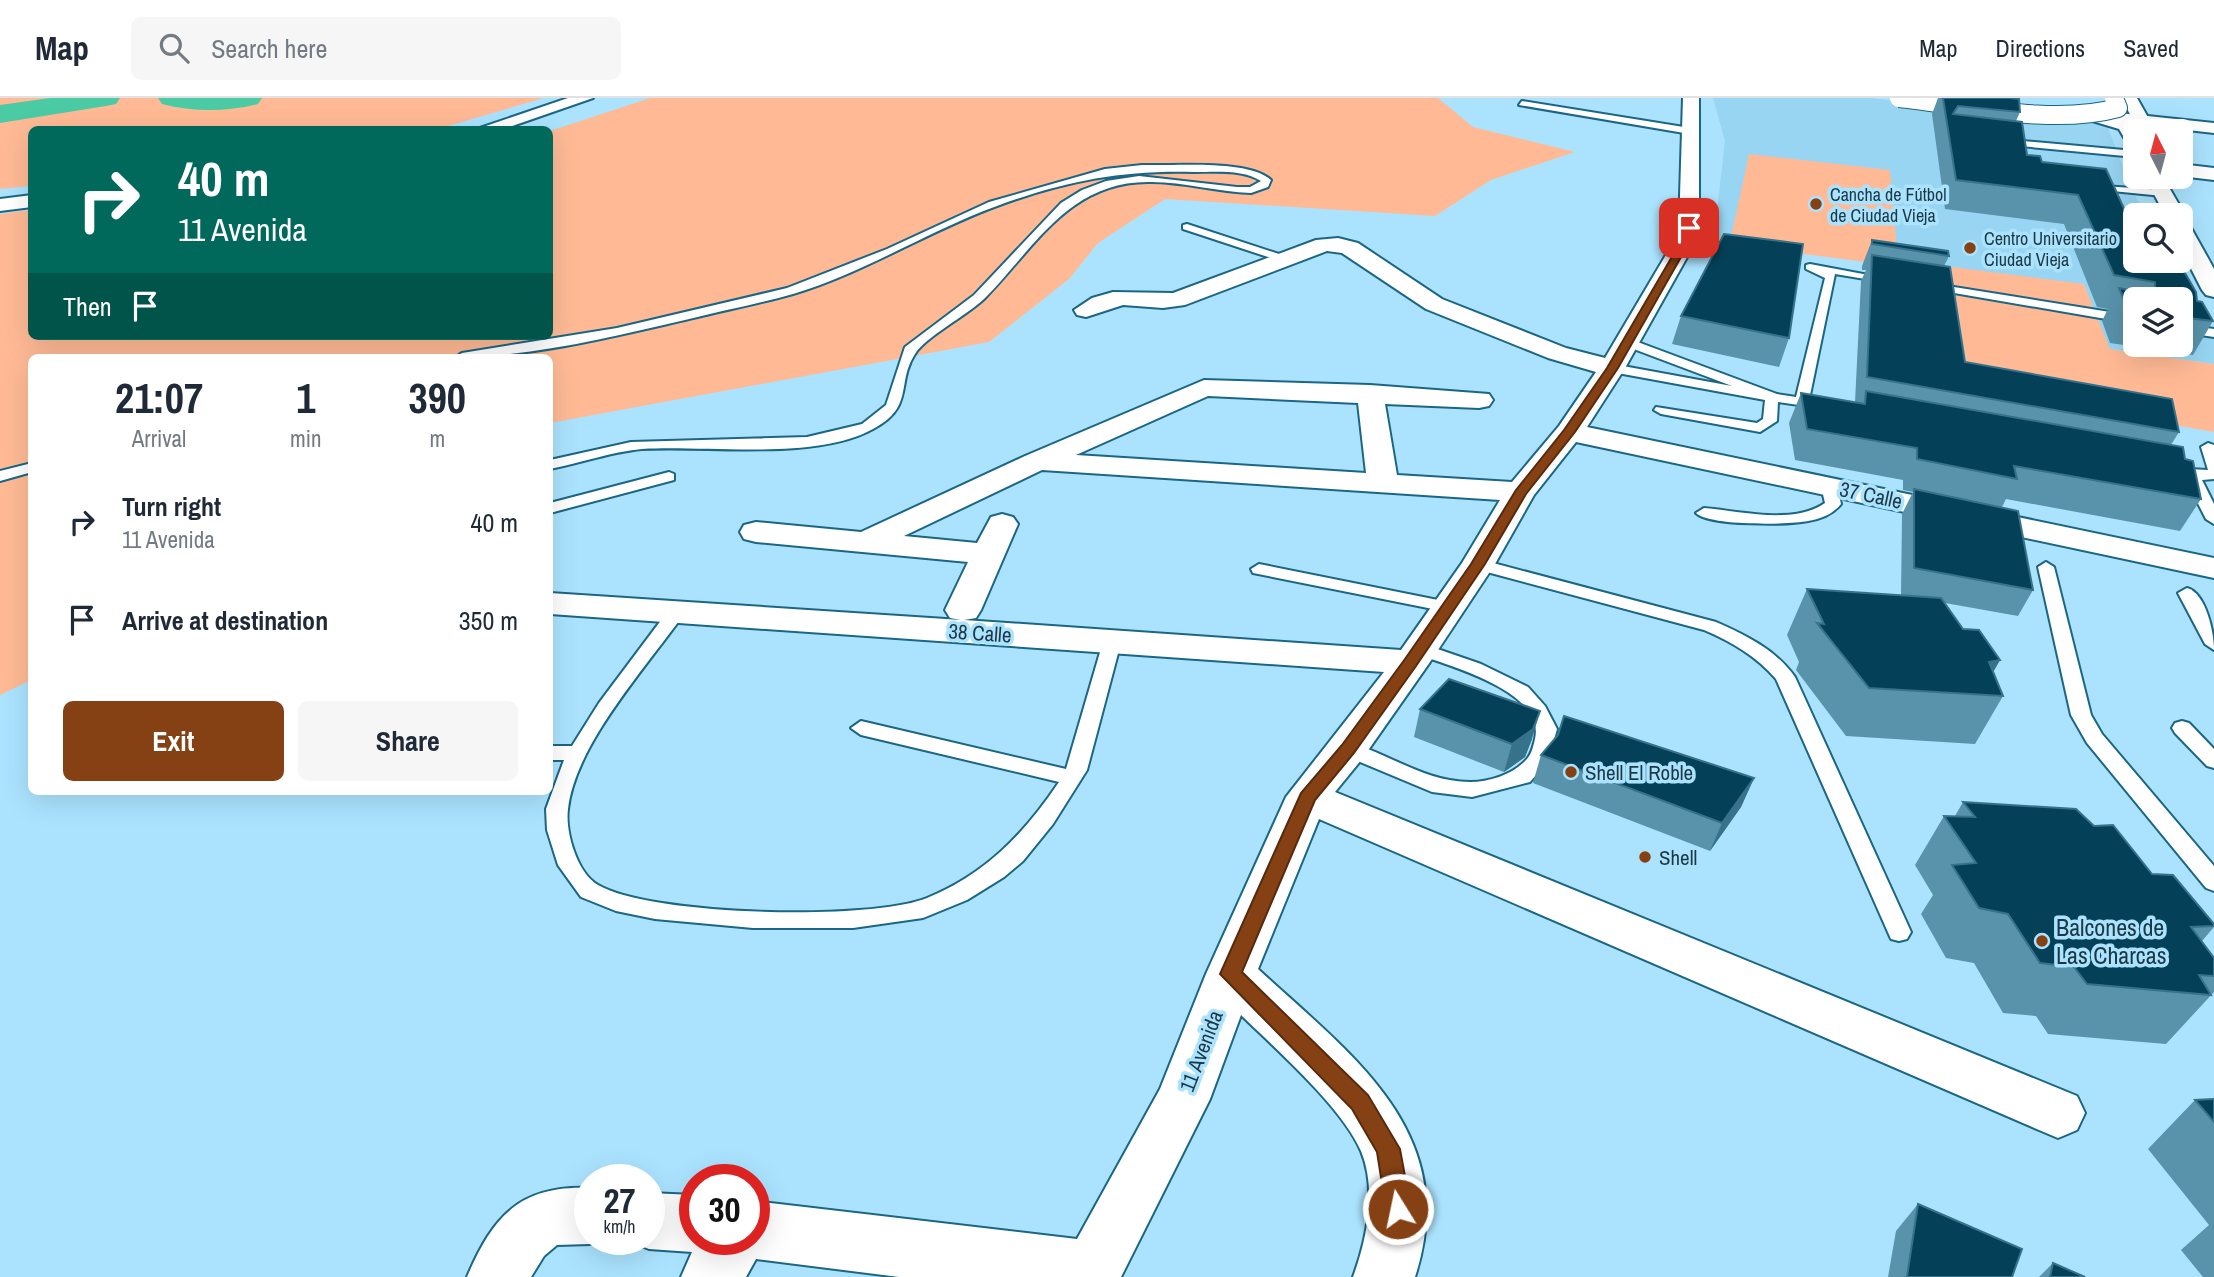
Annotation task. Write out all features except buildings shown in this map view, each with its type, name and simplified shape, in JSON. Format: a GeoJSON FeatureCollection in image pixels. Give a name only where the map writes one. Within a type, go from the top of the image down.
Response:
{"type":"FeatureCollection","features":[{"type":"Feature","properties":{"kind":"street"},"geometry":{"type":"LineString","coordinates":[[495,126],[585,98]]}},
{"type":"Feature","properties":{"kind":"street"},"geometry":{"type":"LineString","coordinates":[[522,126],[608,98]]}},
{"type":"Feature","properties":{"kind":"street"},"geometry":{"type":"LineString","coordinates":[[1899,98],[2080,114],[2112,111],[2118,108],[2114,98]]}},
{"type":"Feature","properties":{"kind":"street"},"geometry":{"type":"LineString","coordinates":[[1928,98],[2123,121]]}},
{"type":"Feature","properties":{"kind":"street"},"geometry":{"type":"LineString","coordinates":[[2087,98],[2095,116]]}},
{"type":"Feature","properties":{"kind":"street"},"geometry":{"type":"LineString","coordinates":[[2129,98],[2132,119]]}},
{"type":"Feature","properties":{"kind":"street","name":"11 Avenida"},"geometry":{"type":"LineString","coordinates":[[1091,1274],[1183,1099],[1231,974],[1307,797],[1348,749],[1415,656],[1478,564],[1520,492],[1569,432],[1620,355],[1687,235],[1691,115]]}},
{"type":"Feature","properties":{"kind":"street"},"geometry":{"type":"LineString","coordinates":[[2193,127],[2214,128]]}},
{"type":"Feature","properties":{"kind":"street"},"geometry":{"type":"LineString","coordinates":[[2193,172],[2214,174]]}},
{"type":"Feature","properties":{"kind":"street"},"geometry":{"type":"LineString","coordinates":[[4,201],[28,195]]}},
{"type":"Feature","properties":{"kind":"street"},"geometry":{"type":"LineString","coordinates":[[4,201],[28,201]]}},
{"type":"Feature","properties":{"kind":"street"},"geometry":{"type":"LineString","coordinates":[[1086,310],[1107,299],[1122,296],[1163,302],[1177,300],[1324,245],[1338,244],[1350,248],[1434,304],[1557,352],[1620,355]]}},
{"type":"Feature","properties":{"kind":"street"},"geometry":{"type":"LineString","coordinates":[[2193,250],[2214,289]]}},
{"type":"Feature","properties":{"kind":"street"},"geometry":{"type":"LineString","coordinates":[[868,541],[1036,462],[1204,388],[1479,400]]}},
{"type":"Feature","properties":{"kind":"street"},"geometry":{"type":"LineString","coordinates":[[1370,394],[1383,484]]}},
{"type":"Feature","properties":{"kind":"street","name":"37 Calle"},"geometry":{"type":"LineString","coordinates":[[1569,432],[2214,568]]}},
{"type":"Feature","properties":{"kind":"street"},"geometry":{"type":"LineString","coordinates":[[1036,462],[1520,492]]}},
{"type":"Feature","properties":{"kind":"street"},"geometry":{"type":"LineString","coordinates":[[756,532],[868,541],[995,539],[963,610]]}},
{"type":"Feature","properties":{"kind":"street","name":"38 Calle"},"geometry":{"type":"LineString","coordinates":[[553,603],[1112,642],[1415,656]]}},
{"type":"Feature","properties":{"kind":"street"},"geometry":{"type":"LineString","coordinates":[[1307,797],[2057,1114]]}},
{"type":"Feature","properties":{"kind":"street"},"geometry":{"type":"LineString","coordinates":[[1231,974],[1360,1102],[1389,1149],[1398,1209],[1384,1277]]}},
{"type":"Feature","properties":{"kind":"street"},"geometry":{"type":"LineString","coordinates":[[498,1277],[524,1232],[542,1220],[564,1214],[574,1215]]}},
{"type":"Feature","properties":{"kind":"street"},"geometry":{"type":"LineString","coordinates":[[770,1232],[1091,1274]]}},
{"type":"Feature","properties":{"kind":"street"},"geometry":{"type":"LineString","coordinates":[[712,1277],[725,1255]]}},
{"type":"Feature","properties":{"kind":"lane"},"geometry":{"type":"LineString","coordinates":[[1522,103],[1691,115]]}},
{"type":"Feature","properties":{"kind":"lane"},"geometry":{"type":"LineString","coordinates":[[1989,141],[2123,153]]}},
{"type":"Feature","properties":{"kind":"lane"},"geometry":{"type":"LineString","coordinates":[[481,354],[617,332],[791,291],[891,251],[993,204],[1105,172],[1142,168],[1228,170],[1257,174],[1266,180],[1265,185],[1251,190],[1141,179],[1102,184],[1082,192],[1040,227],[1024,249],[977,299],[910,350],[903,362],[895,403],[884,416],[862,428],[828,438],[792,443],[640,445],[611,449],[553,464]]}},
{"type":"Feature","properties":{"kind":"lane"},"geometry":{"type":"LineString","coordinates":[[2115,216],[2106,188],[2123,187]]}},
{"type":"Feature","properties":{"kind":"lane"},"geometry":{"type":"LineString","coordinates":[[1187,227],[1284,259]]}},
{"type":"Feature","properties":{"kind":"lane"},"geometry":{"type":"LineString","coordinates":[[1802,402],[1831,277],[1825,271],[1810,267],[1905,282]]}},
{"type":"Feature","properties":{"kind":"lane"},"geometry":{"type":"LineString","coordinates":[[1918,285],[2123,318]]}},
{"type":"Feature","properties":{"kind":"lane"},"geometry":{"type":"LineString","coordinates":[[2193,330],[2214,333]]}},
{"type":"Feature","properties":{"kind":"lane"},"geometry":{"type":"LineString","coordinates":[[1620,355],[1772,396],[1843,410]]}},
{"type":"Feature","properties":{"kind":"lane"},"geometry":{"type":"LineString","coordinates":[[1620,355],[1772,396]]}},
{"type":"Feature","properties":{"kind":"lane"},"geometry":{"type":"LineString","coordinates":[[1661,410],[1760,428],[1770,421],[1772,396]]}},
{"type":"Feature","properties":{"kind":"lane"},"geometry":{"type":"LineString","coordinates":[[2208,447],[2214,468]]}},
{"type":"Feature","properties":{"kind":"lane"},"geometry":{"type":"LineString","coordinates":[[0,476],[28,468]]}},
{"type":"Feature","properties":{"kind":"lane"},"geometry":{"type":"LineString","coordinates":[[2149,470],[2192,476],[2214,474]]}},
{"type":"Feature","properties":{"kind":"lane"},"geometry":{"type":"LineString","coordinates":[[2192,476],[2214,519]]}},
{"type":"Feature","properties":{"kind":"lane"},"geometry":{"type":"LineString","coordinates":[[553,507],[669,477]]}},
{"type":"Feature","properties":{"kind":"lane"},"geometry":{"type":"LineString","coordinates":[[1704,513],[1776,518],[1808,516],[1826,512],[1833,504],[1829,486]]}},
{"type":"Feature","properties":{"kind":"lane"},"geometry":{"type":"LineString","coordinates":[[1478,564],[1710,626],[1748,641],[1769,658],[1785,677],[1899,932]]}},
{"type":"Feature","properties":{"kind":"lane"},"geometry":{"type":"LineString","coordinates":[[2046,567],[2075,680],[2081,715],[2094,738],[2214,882]]}},
{"type":"Feature","properties":{"kind":"lane"},"geometry":{"type":"LineString","coordinates":[[1259,569],[1448,607]]}},
{"type":"Feature","properties":{"kind":"lane"},"geometry":{"type":"LineString","coordinates":[[2187,593],[2214,644]]}},
{"type":"Feature","properties":{"kind":"lane"},"geometry":{"type":"LineString","coordinates":[[677,611],[576,753],[563,782],[557,812],[561,835],[574,874],[587,890],[616,903],[764,921],[875,918],[923,909],[966,889],[1014,856],[1073,778],[1112,642]]}},
{"type":"Feature","properties":{"kind":"lane"},"geometry":{"type":"LineString","coordinates":[[1348,749],[1439,787],[1472,790],[1523,777],[1541,756],[1547,729],[1538,710],[1521,691],[1474,668],[1415,656]]}},
{"type":"Feature","properties":{"kind":"lane"},"geometry":{"type":"LineString","coordinates":[[861,728],[1073,778]]}},
{"type":"Feature","properties":{"kind":"lane"},"geometry":{"type":"LineString","coordinates":[[2182,728],[2214,761]]}},
{"type":"Feature","properties":{"kind":"lane"},"geometry":{"type":"LineString","coordinates":[[553,753],[576,753]]}},
{"type":"Feature","properties":{"kind":"shaded area"},"geometry":{"type":"Polygon","coordinates":[[[0,98],[544,98],[448,126],[28,126],[28,186],[0,189],[0,98]]]}},
{"type":"Feature","properties":{"kind":"shaded area"},"geometry":{"type":"Polygon","coordinates":[[[650,98],[1438,98],[1473,127],[1575,152],[1491,180],[1435,216],[1165,199],[1098,243],[1069,279],[989,342],[553,422],[553,354],[28,354],[28,681],[0,695],[0,214],[28,210],[28,340],[553,340],[553,130],[650,98]]]}},
{"type":"Feature","properties":{"kind":"shaded area","name":"Centro Universitario Ciudad Vieja"},"geometry":{"type":"Polygon","coordinates":[[[1713,98],[1870,98],[2107,125],[2123,167],[2123,189],[2132,189],[2139,203],[2123,203],[2123,273],[2180,273],[2188,287],[2123,287],[2123,351],[2110,349],[1898,260],[1714,237],[1725,141],[1713,98]]]}},
{"type":"Feature","properties":{"kind":"shaded area"},"geometry":{"type":"Polygon","coordinates":[[[1749,154],[1890,170],[1898,260],[2084,284],[2110,349],[2123,351],[2123,357],[2165,357],[2214,364],[2214,432],[1971,389],[1950,273],[1712,242],[1714,237],[1788,246],[1731,237],[1749,154]]]}},
{"type":"Feature","properties":{"kind":"shaded area","name":"Centro Universitario Ciudad Vieja"},"geometry":{"type":"Polygon","coordinates":[[[2193,296],[2214,333],[2214,364],[2165,357],[2193,357],[2193,296]]]}},
{"type":"Feature","properties":{"kind":"waterway"},"geometry":{"type":"LineString","coordinates":[[0,114],[106,98]]}},
{"type":"Feature","properties":{"kind":"waterway"},"geometry":{"type":"LineString","coordinates":[[172,98],[204,102],[248,98]]}},
{"type":"Feature","properties":{"kind":"place","name":"Cancha de Fútbol de Ciudad Vieja"},"geometry":{"type":"Point","coordinates":[1816,204]}},
{"type":"Feature","properties":{"kind":"place","name":"Centro Universitario Ciudad Vieja"},"geometry":{"type":"Point","coordinates":[1970,248]}},
{"type":"Feature","properties":{"kind":"place","name":"Shell El Roble"},"geometry":{"type":"Point","coordinates":[1571,772]}},
{"type":"Feature","properties":{"kind":"place","name":"Shell"},"geometry":{"type":"Point","coordinates":[1645,857]}},
{"type":"Feature","properties":{"kind":"place","name":"Balcones de Las Charcas"},"geometry":{"type":"Point","coordinates":[2042,941]}},
{"type":"Feature","properties":{"kind":"route"},"geometry":{"type":"LineString","coordinates":[[1398,1209],[1389,1149],[1360,1102],[1231,974],[1307,797],[1348,749],[1411,662],[1478,564],[1520,492],[1569,432],[1612,368],[1684,243],[1689,228]]}}]}
